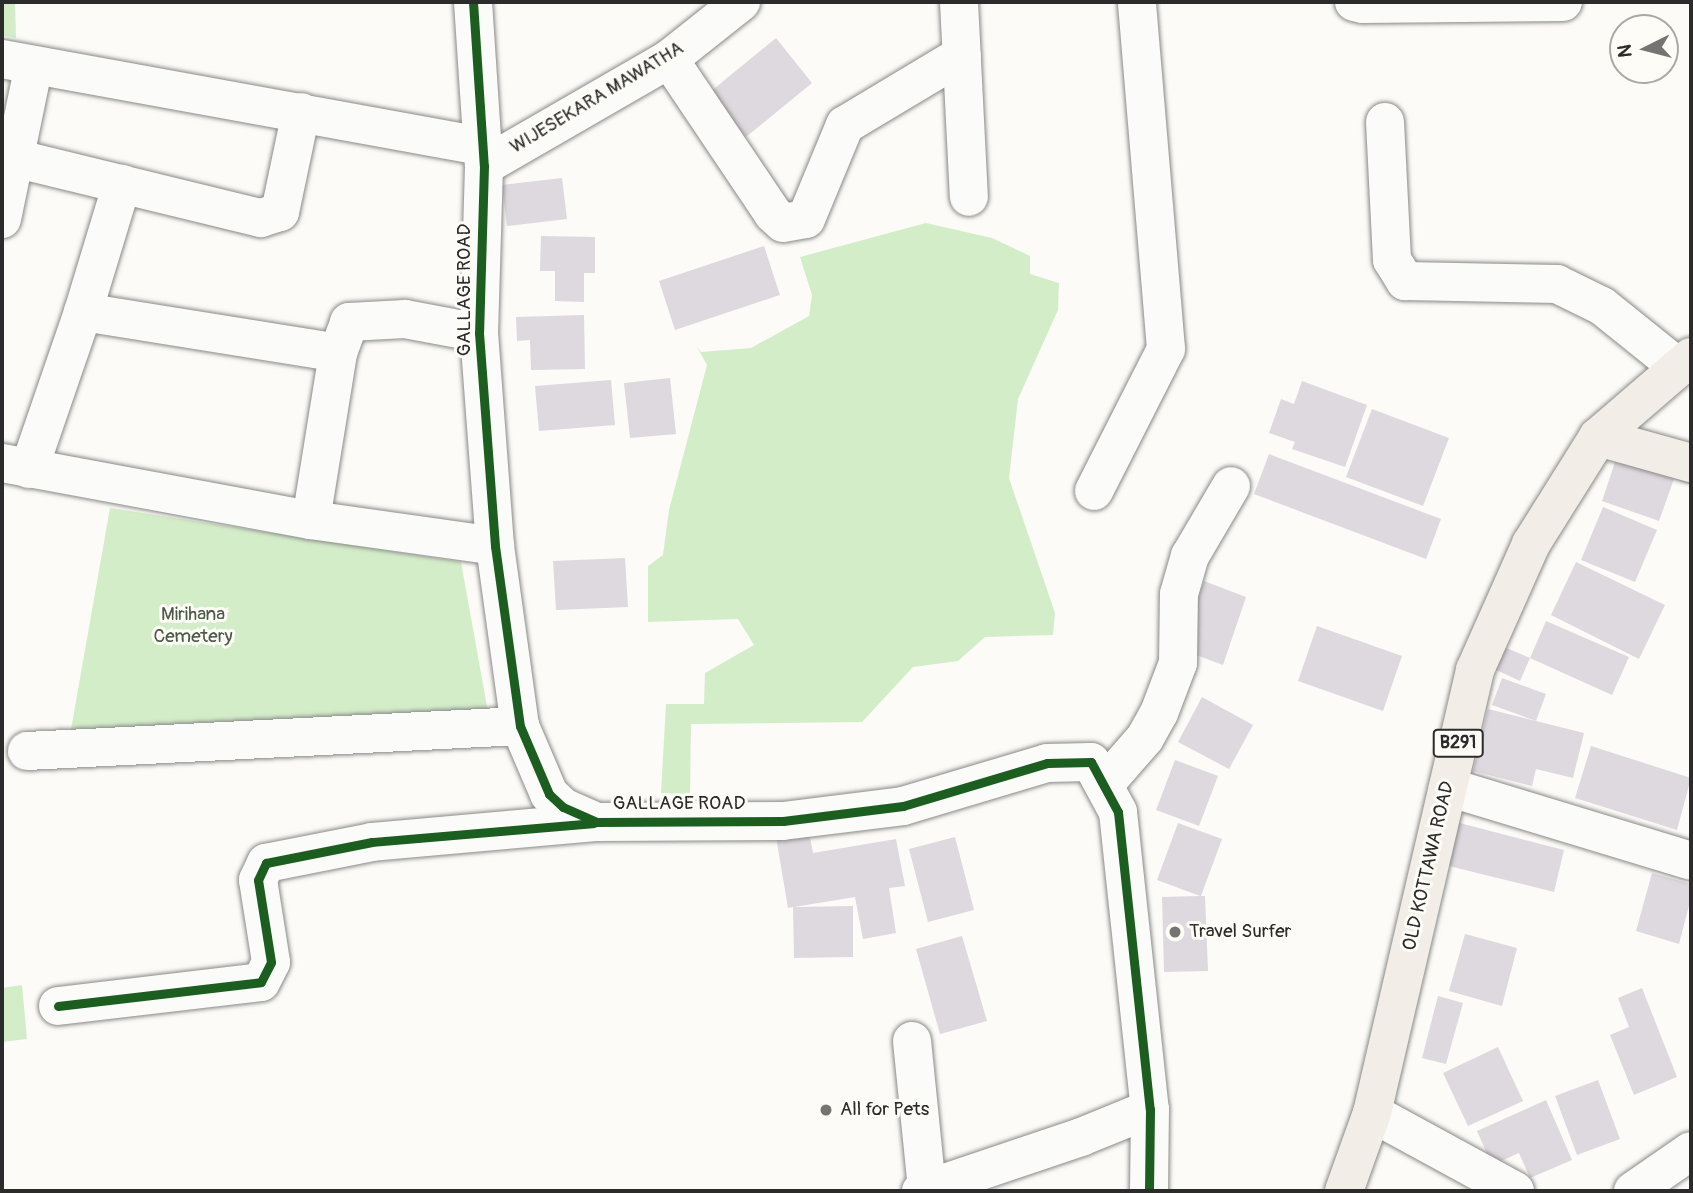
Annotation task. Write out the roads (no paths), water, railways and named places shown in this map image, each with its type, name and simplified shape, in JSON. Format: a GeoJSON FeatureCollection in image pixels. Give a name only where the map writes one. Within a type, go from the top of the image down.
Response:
{"type":"FeatureCollection","features":[{"type":"Feature","properties":{"kind":"main road","name":"OLD KOTTAWA ROAD"},"geometry":{"type":"LineString","coordinates":[[1344,1191],[1372,1113],[1475,670],[1531,544],[1598,437],[1685,362]]}},
{"type":"Feature","properties":{"kind":"main road"},"geometry":{"type":"LineString","coordinates":[[1598,437],[1691,463]]}},
{"type":"Feature","properties":{"kind":"street","name":"GALLAGE ROAD"},"geometry":{"type":"LineString","coordinates":[[472,2],[483,156],[479,333],[495,546],[520,726],[549,794],[563,807],[596,822],[783,821],[903,806],[1047,764],[1091,762],[1118,812],[1150,1110],[1149,1191]]}},
{"type":"Feature","properties":{"kind":"street","name":"WIJESEKARA MAWATHA"},"geometry":{"type":"LineString","coordinates":[[483,156],[669,59],[741,2]]}},
{"type":"Feature","properties":{"kind":"street"},"geometry":{"type":"LineString","coordinates":[[959,2],[969,197]]}},
{"type":"Feature","properties":{"kind":"street"},"geometry":{"type":"LineString","coordinates":[[1094,491],[1166,349],[1137,2]]}},
{"type":"Feature","properties":{"kind":"street"},"geometry":{"type":"LineString","coordinates":[[1354,2],[1563,2]]}},
{"type":"Feature","properties":{"kind":"street"},"geometry":{"type":"LineString","coordinates":[[669,59],[773,214],[783,223],[806,219],[845,125],[962,55]]}},
{"type":"Feature","properties":{"kind":"street"},"geometry":{"type":"LineString","coordinates":[[301,112],[280,212],[261,218],[122,184],[6,188],[18,62],[301,112],[483,156]]}},
{"type":"Feature","properties":{"kind":"street"},"geometry":{"type":"LineString","coordinates":[[1385,122],[1392,260],[1405,281],[1558,284],[1602,306],[1685,362]]}},
{"type":"Feature","properties":{"kind":"street"},"geometry":{"type":"LineString","coordinates":[[122,184],[83,312],[15,466],[311,520],[495,546]]}},
{"type":"Feature","properties":{"kind":"street"},"geometry":{"type":"LineString","coordinates":[[83,312],[338,353]]}},
{"type":"Feature","properties":{"kind":"street"},"geometry":{"type":"LineString","coordinates":[[311,520],[338,353],[349,322],[405,319],[479,333]]}},
{"type":"Feature","properties":{"kind":"street"},"geometry":{"type":"LineString","coordinates":[[1104,785],[1145,738],[1159,713],[1178,663],[1179,594],[1190,556],[1231,486]]}},
{"type":"Feature","properties":{"kind":"street"},"geometry":{"type":"LineString","coordinates":[[27,751],[520,726]]}},
{"type":"Feature","properties":{"kind":"street"},"geometry":{"type":"LineString","coordinates":[[1448,787],[1691,861]]}},
{"type":"Feature","properties":{"kind":"street"},"geometry":{"type":"LineString","coordinates":[[58,1006],[261,982],[271,962],[258,880],[266,863],[372,842],[596,822]]}},
{"type":"Feature","properties":{"kind":"street"},"geometry":{"type":"LineString","coordinates":[[912,1041],[924,1190],[1081,1137],[1150,1110]]}},
{"type":"Feature","properties":{"kind":"street"},"geometry":{"type":"LineString","coordinates":[[1372,1113],[1515,1191]]}},
{"type":"Feature","properties":{"kind":"street"},"geometry":{"type":"LineString","coordinates":[[1633,1191],[1691,1151]]}},
{"type":"Feature","properties":{"kind":"place","name":"Travel Surfer"},"geometry":{"type":"Point","coordinates":[1175,932]}},
{"type":"Feature","properties":{"kind":"place","name":"All for Pets"},"geometry":{"type":"Point","coordinates":[826,1110]}},
{"type":"Feature","properties":{"kind":"park label","name":"Mirihana Cemetery"},"geometry":{"type":"Point","coordinates":[193,626]}}]}
